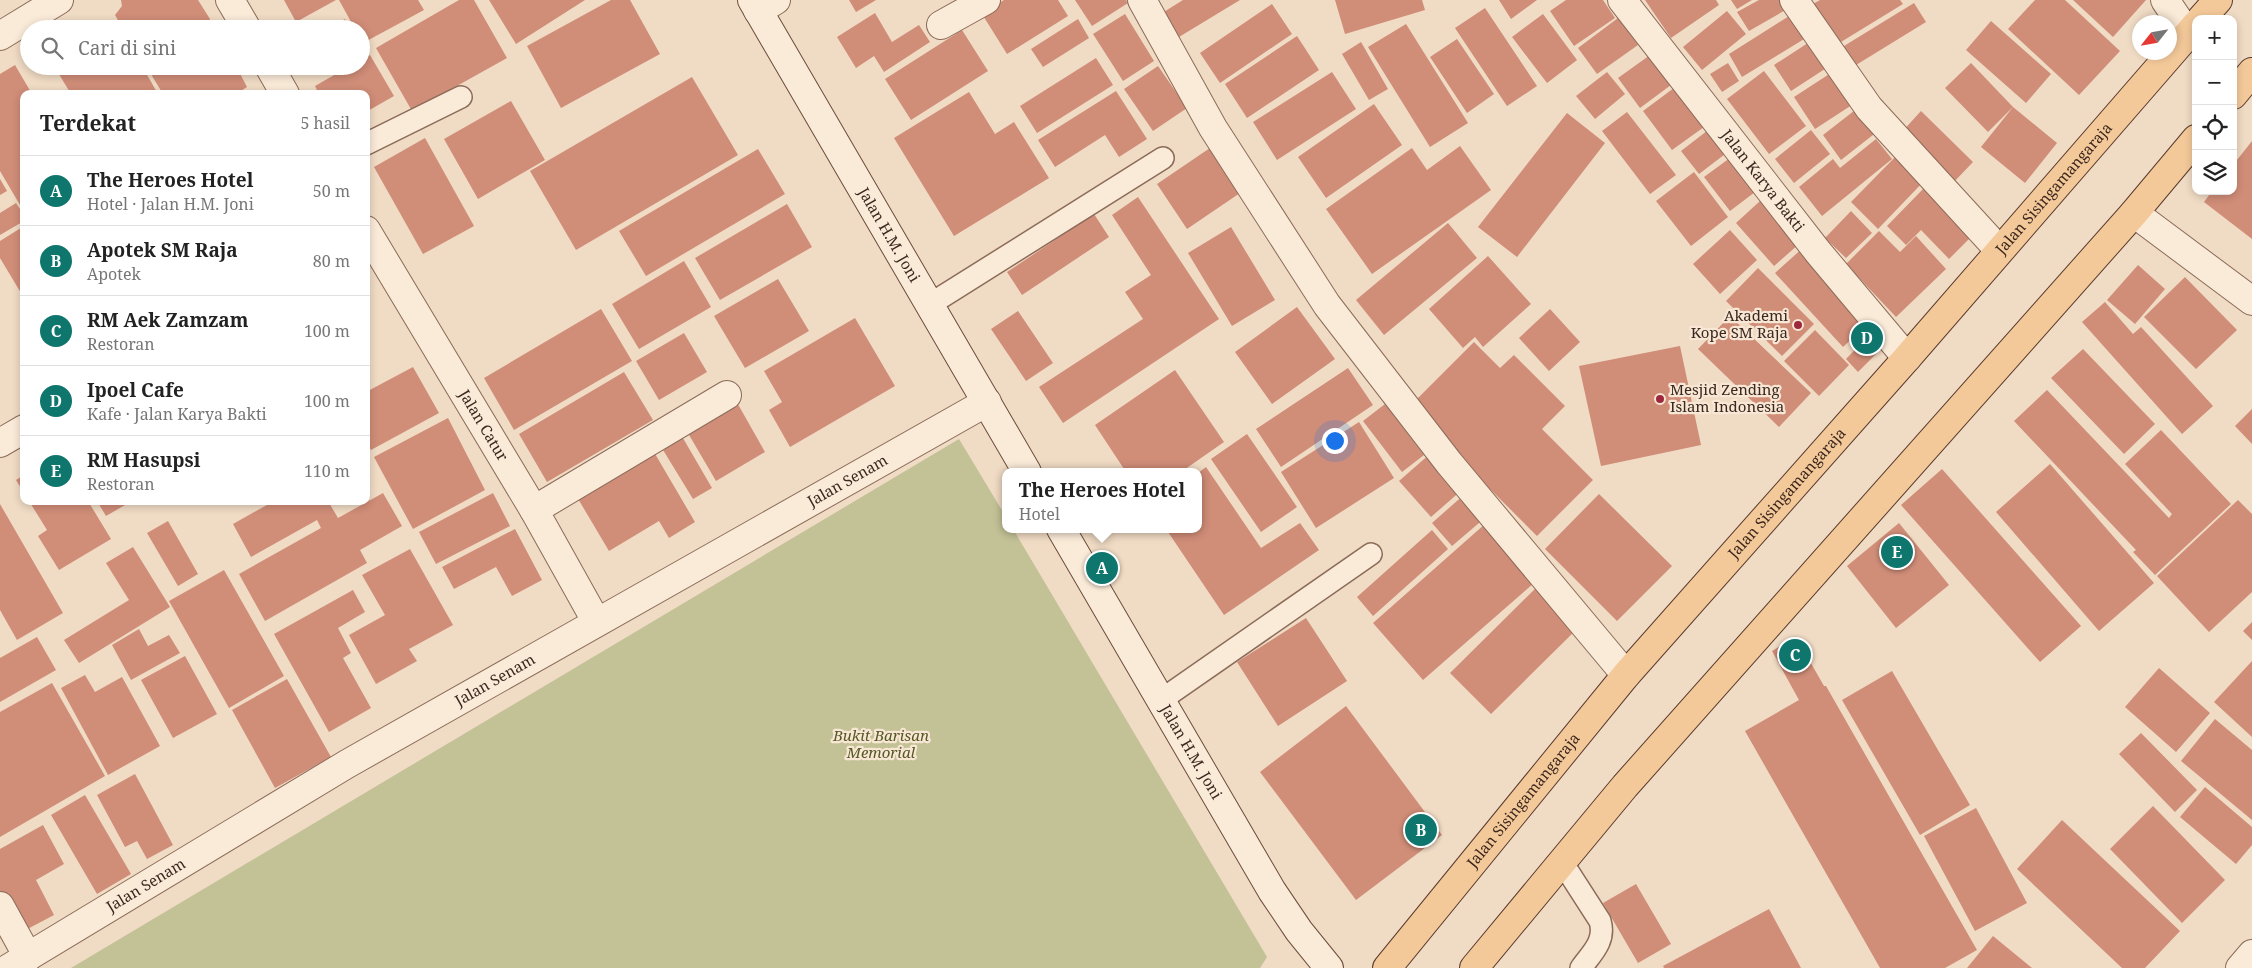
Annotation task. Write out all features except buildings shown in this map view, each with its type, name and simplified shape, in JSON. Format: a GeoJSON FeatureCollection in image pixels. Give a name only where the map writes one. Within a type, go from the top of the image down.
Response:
{"type":"FeatureCollection","features":[{"type":"Feature","properties":{"kind":"main road","name":"Jalan Sisingamangaraja"},"geometry":{"type":"LineString","coordinates":[[2205,15],[2218,0]]}},
{"type":"Feature","properties":{"kind":"main road","name":"Jalan Sisingamangaraja"},"geometry":{"type":"LineString","coordinates":[[1387,968],[1626,675],[1907,358],[2192,29]]}},
{"type":"Feature","properties":{"kind":"main road"},"geometry":{"type":"LineString","coordinates":[[2237,90],[2252,72]]}},
{"type":"Feature","properties":{"kind":"main road"},"geometry":{"type":"LineString","coordinates":[[1474,968],[1625,786],[2134,213],[2192,144]]}},
{"type":"Feature","properties":{"kind":"street"},"geometry":{"type":"LineString","coordinates":[[26,20],[59,0]]}},
{"type":"Feature","properties":{"kind":"street"},"geometry":{"type":"LineString","coordinates":[[230,0],[242,20]]}},
{"type":"Feature","properties":{"kind":"street"},"geometry":{"type":"LineString","coordinates":[[941,25],[986,0]]}},
{"type":"Feature","properties":{"kind":"street"},"geometry":{"type":"LineString","coordinates":[[1142,0],[1213,128],[1326,305],[1448,463],[1626,675]]}},
{"type":"Feature","properties":{"kind":"street","name":"Jalan Karya Bakti"},"geometry":{"type":"LineString","coordinates":[[1622,0],[1818,252],[1907,358]]}},
{"type":"Feature","properties":{"kind":"street"},"geometry":{"type":"LineString","coordinates":[[1794,0],[1869,108],[1999,250]]}},
{"type":"Feature","properties":{"kind":"street"},"geometry":{"type":"LineString","coordinates":[[2165,0],[2192,23]]}},
{"type":"Feature","properties":{"kind":"street","name":"Jalan H.M. Joni"},"geometry":{"type":"LineString","coordinates":[[762,4],[929,305],[1025,468]]}},
{"type":"Feature","properties":{"kind":"street"},"geometry":{"type":"LineString","coordinates":[[0,36],[20,24]]}},
{"type":"Feature","properties":{"kind":"street"},"geometry":{"type":"LineString","coordinates":[[274,75],[283,90]]}},
{"type":"Feature","properties":{"kind":"street"},"geometry":{"type":"LineString","coordinates":[[2134,213],[2252,301]]}},
{"type":"Feature","properties":{"kind":"street","name":"Jalan Catur"},"geometry":{"type":"LineString","coordinates":[[370,237],[534,510],[596,621]]}},
{"type":"Feature","properties":{"kind":"street"},"geometry":{"type":"LineString","coordinates":[[534,510],[727,395]]}},
{"type":"Feature","properties":{"kind":"street","name":"Jalan Senam"},"geometry":{"type":"LineString","coordinates":[[18,963],[347,764],[596,621],[986,402]]}},
{"type":"Feature","properties":{"kind":"street"},"geometry":{"type":"LineString","coordinates":[[0,443],[20,431]]}},
{"type":"Feature","properties":{"kind":"street","name":"Jalan H.M. Joni"},"geometry":{"type":"LineString","coordinates":[[1063,533],[1272,891],[1299,931],[1329,968]]}},
{"type":"Feature","properties":{"kind":"street"},"geometry":{"type":"LineString","coordinates":[[0,906],[18,963]]}},
{"type":"Feature","properties":{"kind":"street"},"geometry":{"type":"LineString","coordinates":[[2240,968],[2252,954]]}},
{"type":"Feature","properties":{"kind":"lane"},"geometry":{"type":"LineString","coordinates":[[370,142],[461,97]]}},
{"type":"Feature","properties":{"kind":"lane"},"geometry":{"type":"LineString","coordinates":[[929,305],[1163,158]]}},
{"type":"Feature","properties":{"kind":"lane"},"geometry":{"type":"LineString","coordinates":[[1161,700],[1370,554]]}},
{"type":"Feature","properties":{"kind":"lane"},"geometry":{"type":"LineString","coordinates":[[1562,862],[1600,921],[1603,931],[1602,940],[1581,968]]}},
{"type":"Feature","properties":{"kind":"green space","name":"Bukit Barisan Memorial"},"geometry":{"type":"Polygon","coordinates":[[[959,439],[1002,510],[1002,533],[1015,533],[1267,957],[1260,968],[71,968],[959,439]]]}},
{"type":"Feature","properties":{"kind":"place","name":"Akademi Kope SM Raja"},"geometry":{"type":"Point","coordinates":[1798,325]}},
{"type":"Feature","properties":{"kind":"place","name":"Ipoel Cafe"},"geometry":{"type":"Point","coordinates":[1867,338]}},
{"type":"Feature","properties":{"kind":"place","name":"Mesjid Zending Islam Indonesia"},"geometry":{"type":"Point","coordinates":[1660,399]}},
{"type":"Feature","properties":{"kind":"place","name":"RM Hasupsi"},"geometry":{"type":"Point","coordinates":[1897,552]}},
{"type":"Feature","properties":{"kind":"place","name":"The Heroes Hotel"},"geometry":{"type":"Point","coordinates":[1102,568]}},
{"type":"Feature","properties":{"kind":"place","name":"RM Aek Zamzam"},"geometry":{"type":"Point","coordinates":[1795,655]}},
{"type":"Feature","properties":{"kind":"place","name":"Apotek SM Raja"},"geometry":{"type":"Point","coordinates":[1421,830]}}]}
